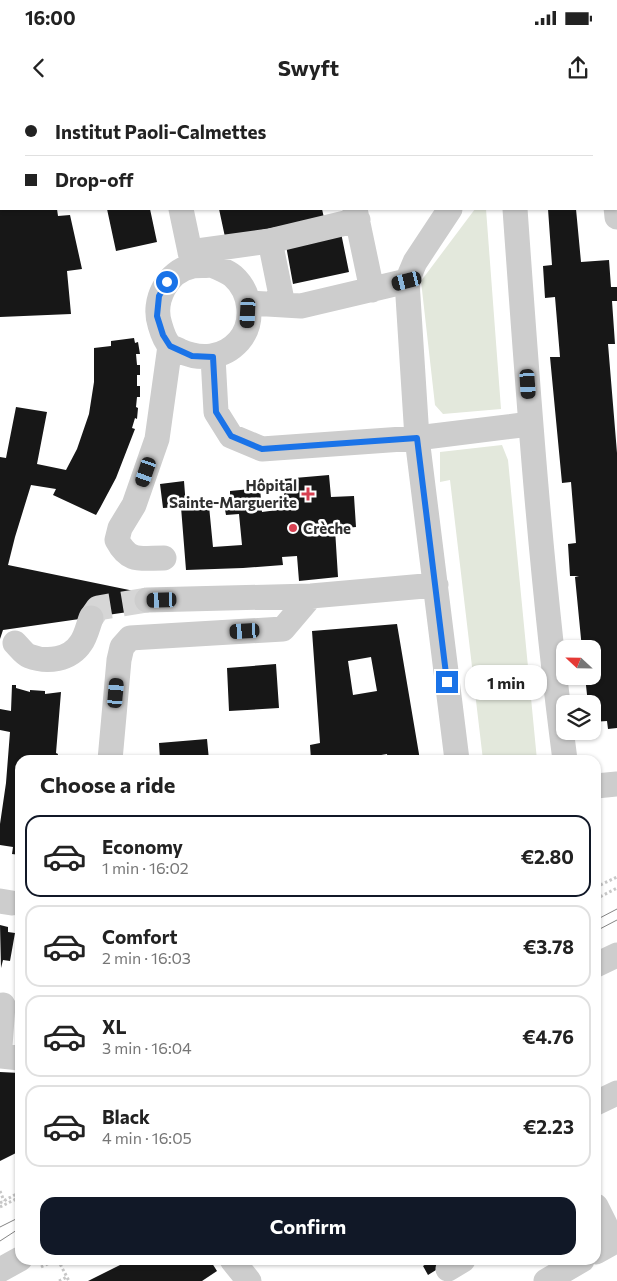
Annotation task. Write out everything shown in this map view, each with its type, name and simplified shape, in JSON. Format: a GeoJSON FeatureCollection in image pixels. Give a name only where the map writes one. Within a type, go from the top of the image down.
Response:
{"type":"FeatureCollection","features":[{"type":"Feature","properties":{"kind":"street"},"geometry":{"type":"LineString","coordinates":[[181,210],[191,259]]}},
{"type":"Feature","properties":{"kind":"street"},"geometry":{"type":"LineString","coordinates":[[449,210],[415,262],[407,281],[417,438],[456,755]]}},
{"type":"Feature","properties":{"kind":"street"},"geometry":{"type":"LineString","coordinates":[[515,210],[530,424],[552,664],[564,755]]}},
{"type":"Feature","properties":{"kind":"street"},"geometry":{"type":"LineString","coordinates":[[191,259],[232,274],[243,287],[249,303],[248,324],[239,340],[228,350],[213,357],[192,356],[170,346],[163,335],[157,316],[159,296],[167,282],[191,259],[270,241],[357,215],[372,290]]}},
{"type":"Feature","properties":{"kind":"street"},"geometry":{"type":"LineString","coordinates":[[270,241],[283,305]]}},
{"type":"Feature","properties":{"kind":"street"},"geometry":{"type":"LineString","coordinates":[[249,303],[301,306],[407,281]]}},
{"type":"Feature","properties":{"kind":"street"},"geometry":{"type":"LineString","coordinates":[[164,558],[135,558],[123,552],[116,540],[120,528],[134,505],[157,439],[170,346]]}},
{"type":"Feature","properties":{"kind":"street"},"geometry":{"type":"LineString","coordinates":[[213,357],[216,412],[231,436],[262,449],[417,438],[530,424]]}},
{"type":"Feature","properties":{"kind":"street"},"geometry":{"type":"LineString","coordinates":[[147,600],[311,596],[436,586]]}},
{"type":"Feature","properties":{"kind":"street"},"geometry":{"type":"LineString","coordinates":[[110,755],[119,660],[122,647],[130,638],[284,629],[311,596]]}},
{"type":"Feature","properties":{"kind":"street"},"geometry":{"type":"LineString","coordinates":[[15,643],[27,656],[57,659],[71,654],[82,643],[91,618]]}},
{"type":"Feature","properties":{"kind":"street"},"geometry":{"type":"LineString","coordinates":[[601,786],[617,784]]}},
{"type":"Feature","properties":{"kind":"street"},"geometry":{"type":"LineString","coordinates":[[601,963],[617,955]]}},
{"type":"Feature","properties":{"kind":"street"},"geometry":{"type":"LineString","coordinates":[[0,1046],[3,1005]]}},
{"type":"Feature","properties":{"kind":"street"},"geometry":{"type":"LineString","coordinates":[[0,1056],[15,1058]]}},
{"type":"Feature","properties":{"kind":"street"},"geometry":{"type":"LineString","coordinates":[[601,1100],[617,1092]]}},
{"type":"Feature","properties":{"kind":"street"},"geometry":{"type":"LineString","coordinates":[[601,1238],[606,1224]]}},
{"type":"Feature","properties":{"kind":"street"},"geometry":{"type":"LineString","coordinates":[[236,1265],[249,1281]]}},
{"type":"Feature","properties":{"kind":"street"},"geometry":{"type":"LineString","coordinates":[[546,1281],[573,1265]]}},
{"type":"Feature","properties":{"kind":"path"},"geometry":{"type":"LineString","coordinates":[[601,885],[617,877]]}},
{"type":"Feature","properties":{"kind":"path"},"geometry":{"type":"LineString","coordinates":[[601,896],[617,888]]}},
{"type":"Feature","properties":{"kind":"path"},"geometry":{"type":"LineString","coordinates":[[0,1191],[2,1202],[15,1195]]}},
{"type":"Feature","properties":{"kind":"path"},"geometry":{"type":"LineString","coordinates":[[0,1207],[15,1199]]}},
{"type":"Feature","properties":{"kind":"path"},"geometry":{"type":"LineString","coordinates":[[59,1281],[68,1279],[61,1265]]}},
{"type":"Feature","properties":{"kind":"shaded area"},"geometry":{"type":"Polygon","coordinates":[[[474,210],[486,210],[501,409],[443,414],[435,405],[421,281],[474,210]]]}},
{"type":"Feature","properties":{"kind":"shaded area"},"geometry":{"type":"Polygon","coordinates":[[[502,445],[508,460],[537,755],[482,755],[450,480],[440,482],[440,452],[502,445]]]}},
{"type":"Feature","properties":{"kind":"building"},"geometry":{"type":"Polygon","coordinates":[[[0,210],[57,210],[58,216],[70,215],[82,269],[67,271],[71,314],[0,317],[0,210]]]}},
{"type":"Feature","properties":{"kind":"building"},"geometry":{"type":"Polygon","coordinates":[[[107,210],[150,210],[157,242],[116,251],[107,210]]]}},
{"type":"Feature","properties":{"kind":"building"},"geometry":{"type":"Polygon","coordinates":[[[219,210],[322,210],[324,218],[225,237],[219,210]]]}},
{"type":"Feature","properties":{"kind":"building"},"geometry":{"type":"Polygon","coordinates":[[[548,210],[576,210],[581,262],[609,260],[611,287],[617,287],[617,301],[612,301],[615,344],[608,344],[617,453],[617,728],[608,729],[607,721],[601,721],[601,695],[587,695],[586,685],[601,685],[601,640],[581,640],[575,577],[579,576],[570,576],[568,544],[576,543],[571,482],[562,483],[550,357],[560,357],[555,297],[545,298],[543,266],[552,265],[548,210]]]}},
{"type":"Feature","properties":{"kind":"building"},"geometry":{"type":"Polygon","coordinates":[[[340,228],[349,272],[293,284],[285,240],[340,228]]]}},
{"type":"Feature","properties":{"kind":"building"},"geometry":{"type":"Polygon","coordinates":[[[134,338],[135,343],[138,342],[140,354],[136,354],[137,365],[140,365],[140,375],[137,375],[137,386],[140,386],[140,397],[137,397],[137,419],[135,418],[132,428],[135,429],[116,478],[100,508],[96,515],[53,495],[56,489],[31,485],[8,565],[139,592],[142,610],[3,630],[0,639],[0,457],[6,458],[16,407],[47,412],[37,464],[66,470],[77,449],[89,414],[94,382],[94,348],[111,346],[111,341],[134,338]]]}},
{"type":"Feature","properties":{"kind":"building","name":"Crèche"},"geometry":{"type":"Polygon","coordinates":[[[329,475],[331,497],[354,496],[356,527],[335,529],[338,577],[299,581],[297,556],[282,557],[283,565],[186,570],[181,507],[163,508],[160,484],[184,481],[186,507],[209,506],[213,547],[242,545],[239,514],[226,515],[223,499],[230,498],[230,491],[260,488],[262,512],[285,509],[283,479],[329,475]]]}},
{"type":"Feature","properties":{"kind":"building"},"geometry":{"type":"Polygon","coordinates":[[[397,624],[419,755],[311,755],[310,745],[320,743],[312,631],[397,624]],[[371,657],[348,661],[353,695],[377,691],[371,657]]]}},
{"type":"Feature","properties":{"kind":"building"},"geometry":{"type":"Polygon","coordinates":[[[276,664],[279,708],[229,711],[227,668],[276,664]]]}},
{"type":"Feature","properties":{"kind":"building"},"geometry":{"type":"Polygon","coordinates":[[[12,685],[30,692],[30,690],[45,691],[45,694],[61,692],[56,753],[58,755],[15,755],[15,854],[12,854],[13,847],[0,845],[0,824],[6,783],[10,732],[0,730],[0,709],[11,711],[12,685]]]}},
{"type":"Feature","properties":{"kind":"building"},"geometry":{"type":"Polygon","coordinates":[[[207,739],[209,755],[160,755],[159,743],[207,739]]]}},
{"type":"Feature","properties":{"kind":"building"},"geometry":{"type":"Polygon","coordinates":[[[0,925],[8,927],[8,932],[15,933],[10,961],[3,960],[1,968],[0,925]]]}},
{"type":"Feature","properties":{"kind":"building"},"geometry":{"type":"Polygon","coordinates":[[[0,1072],[15,1073],[15,1154],[0,1161],[0,1072]]]}},
{"type":"Feature","properties":{"kind":"building"},"geometry":{"type":"Polygon","coordinates":[[[120,1265],[213,1265],[217,1271],[202,1281],[88,1281],[120,1265]]]}},
{"type":"Feature","properties":{"kind":"building"},"geometry":{"type":"Polygon","coordinates":[[[424,1265],[444,1265],[428,1275],[423,1266],[424,1265]]]}},
{"type":"Feature","properties":{"kind":"tunnel"},"geometry":{"type":"LineString","coordinates":[[91,618],[98,608],[147,600]]}},
{"type":"Feature","properties":{"kind":"tram line"},"geometry":{"type":"LineString","coordinates":[[601,917],[617,909]]}},
{"type":"Feature","properties":{"kind":"tram line"},"geometry":{"type":"LineString","coordinates":[[601,928],[617,920]]}},
{"type":"Feature","properties":{"kind":"tram line"},"geometry":{"type":"LineString","coordinates":[[0,1227],[15,1220]]}},
{"type":"Feature","properties":{"kind":"tram line"},"geometry":{"type":"LineString","coordinates":[[0,1241],[15,1231]]}},
{"type":"Feature","properties":{"kind":"place","name":"Hôpital Sainte-Marguerite"},"geometry":{"type":"Point","coordinates":[308,494]}},
{"type":"Feature","properties":{"kind":"place","name":"Crèche"},"geometry":{"type":"Point","coordinates":[293,528]}},
{"type":"Feature","properties":{"kind":"route"},"geometry":{"type":"LineString","coordinates":[[167,282],[159,296],[157,316],[163,335],[170,346],[192,356],[213,357],[216,412],[231,436],[262,449],[417,438],[447,682]]}}]}
